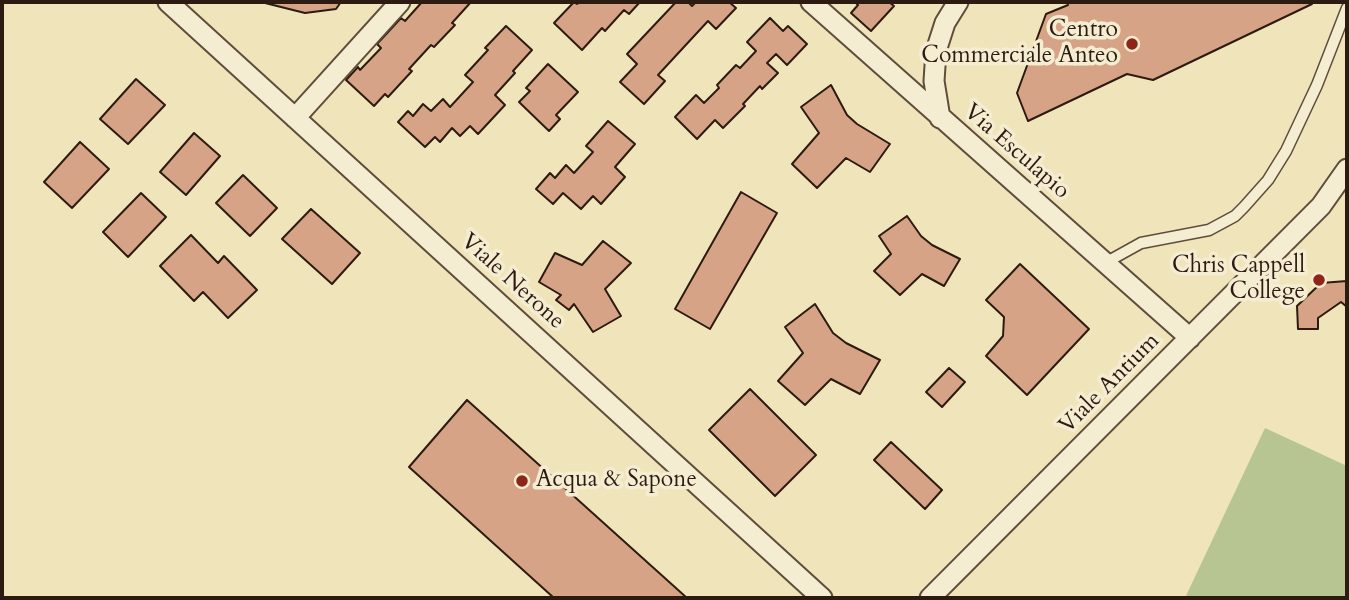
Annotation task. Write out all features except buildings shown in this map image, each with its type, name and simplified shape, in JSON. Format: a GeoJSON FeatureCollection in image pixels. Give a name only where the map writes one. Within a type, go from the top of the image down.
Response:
{"type":"FeatureCollection","features":[{"type":"Feature","properties":{"kind":"street","name":"Viale Nerone"},"geometry":{"type":"LineString","coordinates":[[169,2],[822,598]]}},
{"type":"Feature","properties":{"kind":"street"},"geometry":{"type":"LineString","coordinates":[[295,118],[400,2]]}},
{"type":"Feature","properties":{"kind":"street","name":"Via Esculapio"},"geometry":{"type":"LineString","coordinates":[[811,2],[1190,338]]}},
{"type":"Feature","properties":{"kind":"street"},"geometry":{"type":"LineString","coordinates":[[940,118],[934,81],[936,51],[945,23],[958,2]]}},
{"type":"Feature","properties":{"kind":"street","name":"Viale Antium"},"geometry":{"type":"LineString","coordinates":[[930,598],[1321,206],[1347,169]]}},
{"type":"Feature","properties":{"kind":"lane"},"geometry":{"type":"LineString","coordinates":[[1105,263],[1141,243],[1209,230],[1244,208],[1280,161],[1317,85],[1347,8]]}},
{"type":"Feature","properties":{"kind":"green space"},"geometry":{"type":"Polygon","coordinates":[[[1265,428],[1347,466],[1347,598],[1185,598],[1265,428]]]}},
{"type":"Feature","properties":{"kind":"place","name":"Centro Commerciale Anteo"},"geometry":{"type":"Point","coordinates":[1132,44]}},
{"type":"Feature","properties":{"kind":"place","name":"Chris Cappell College"},"geometry":{"type":"Point","coordinates":[1319,280]}},
{"type":"Feature","properties":{"kind":"place","name":"Acqua & Sapone"},"geometry":{"type":"Point","coordinates":[522,481]}}]}
